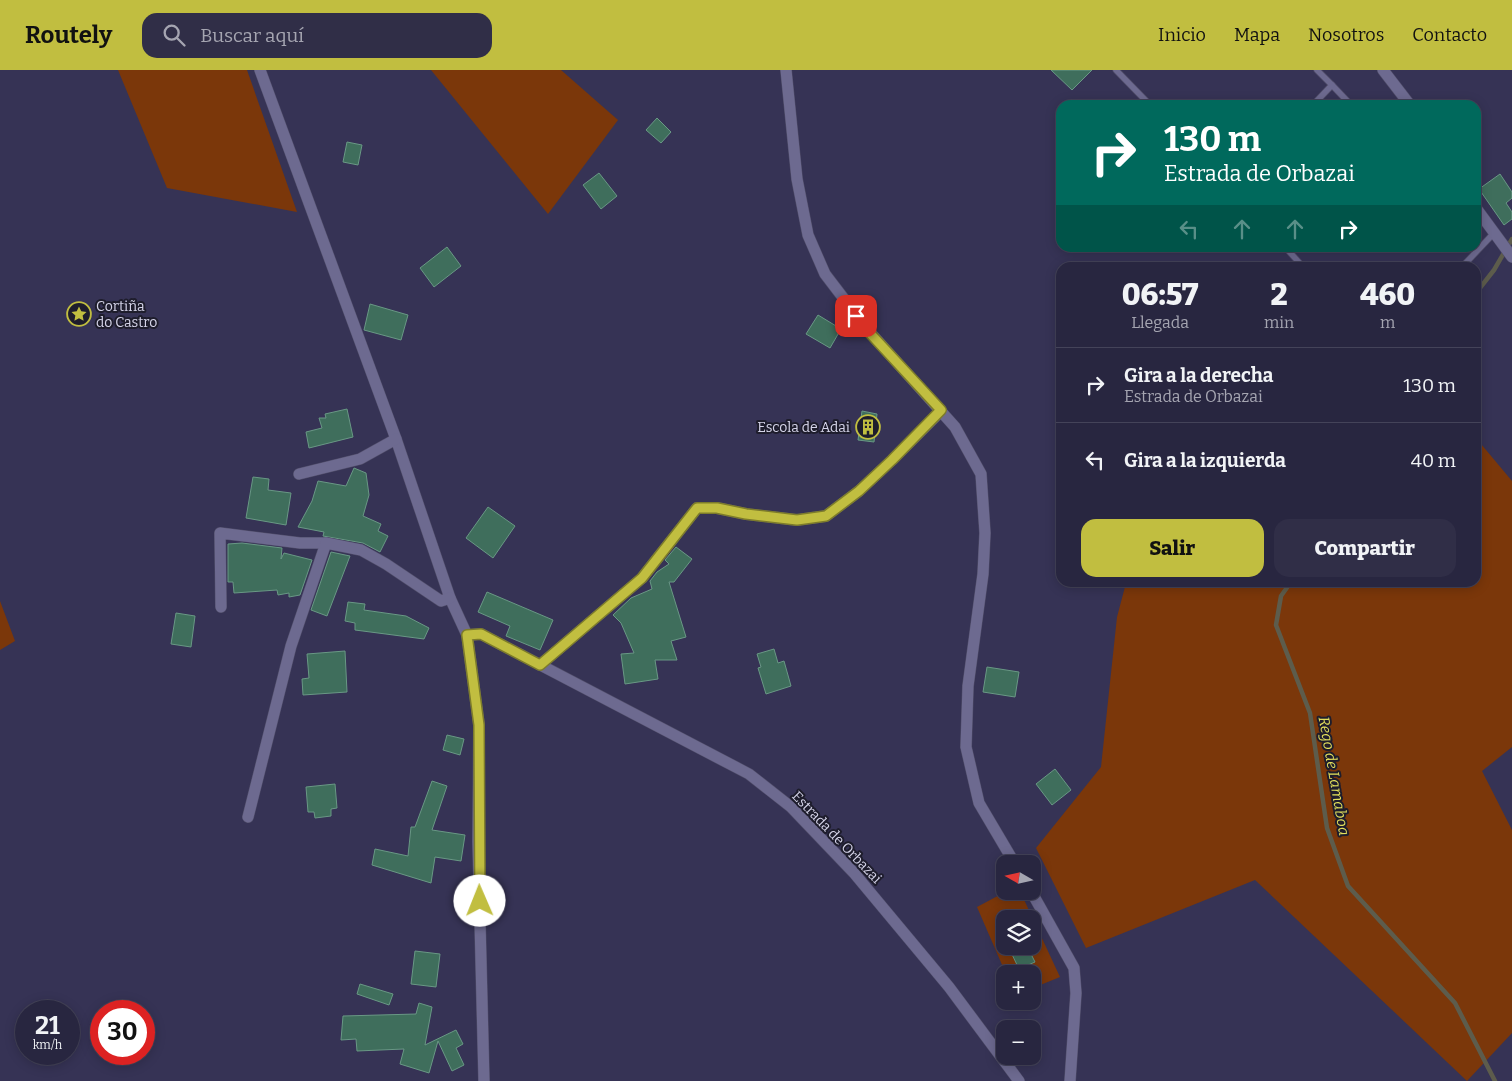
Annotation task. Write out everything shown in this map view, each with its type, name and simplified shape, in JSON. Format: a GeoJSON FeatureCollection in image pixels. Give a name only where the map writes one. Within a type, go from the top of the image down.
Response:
{"type":"FeatureCollection","features":[{"type":"Feature","properties":{"kind":"street"},"geometry":{"type":"LineString","coordinates":[[260,70],[396,439],[450,598],[467,635],[479,725],[478,842],[484,1081]]}},
{"type":"Feature","properties":{"kind":"street"},"geometry":{"type":"LineString","coordinates":[[786,70],[797,179],[808,235],[825,274],[867,330],[955,427],[981,474],[985,541],[983,574],[968,686],[966,747],[979,804],[1010,855]]}},
{"type":"Feature","properties":{"kind":"street"},"geometry":{"type":"LineString","coordinates":[[1383,70],[1406,100]]}},
{"type":"Feature","properties":{"kind":"street"},"geometry":{"type":"LineString","coordinates":[[1481,215],[1512,257]]}},
{"type":"Feature","properties":{"kind":"street"},"geometry":{"type":"LineString","coordinates":[[540,665],[642,578],[697,508],[717,508],[746,514],[797,520],[826,516],[859,491],[941,410]]}},
{"type":"Feature","properties":{"kind":"street"},"geometry":{"type":"LineString","coordinates":[[298,474],[360,460],[396,439]]}},
{"type":"Feature","properties":{"kind":"street"},"geometry":{"type":"LineString","coordinates":[[221,607],[220,533],[300,543],[326,543],[361,550],[441,600],[450,598]]}},
{"type":"Feature","properties":{"kind":"street"},"geometry":{"type":"LineString","coordinates":[[248,818],[291,646],[326,543]]}},
{"type":"Feature","properties":{"kind":"street","name":"Estrada de Orbazai"},"geometry":{"type":"LineString","coordinates":[[467,635],[481,634],[749,774],[791,807],[854,874],[949,986],[1019,1081]]}},
{"type":"Feature","properties":{"kind":"street"},"geometry":{"type":"LineString","coordinates":[[1036,900],[1074,968],[1076,994],[1070,1081]]}},
{"type":"Feature","properties":{"kind":"lane"},"geometry":{"type":"LineString","coordinates":[[1116,70],[1145,100]]}},
{"type":"Feature","properties":{"kind":"lane"},"geometry":{"type":"LineString","coordinates":[[1318,70],[1346,100]]}},
{"type":"Feature","properties":{"kind":"lane"},"geometry":{"type":"LineString","coordinates":[[1318,100],[1332,85]]}},
{"type":"Feature","properties":{"kind":"lane"},"geometry":{"type":"LineString","coordinates":[[1481,247],[1494,233]]}},
{"type":"Feature","properties":{"kind":"lane"},"geometry":{"type":"LineString","coordinates":[[1290,252],[1299,262]]}},
{"type":"Feature","properties":{"kind":"lane"},"geometry":{"type":"LineString","coordinates":[[1467,262],[1476,252]]}},
{"type":"Feature","properties":{"kind":"shaded area"},"geometry":{"type":"Polygon","coordinates":[[[118,70],[247,70],[297,212],[167,188],[118,70]]]}},
{"type":"Feature","properties":{"kind":"shaded area"},"geometry":{"type":"Polygon","coordinates":[[[431,70],[561,70],[618,120],[548,214],[431,70]]]}},
{"type":"Feature","properties":{"kind":"shaded area"},"geometry":{"type":"Polygon","coordinates":[[[1481,444],[1512,481],[1512,747],[1482,771],[1512,830],[1512,1033],[1467,1081],[1255,880],[1086,948],[1036,848],[1101,767],[1117,617],[1125,587],[1481,587],[1481,444]]]}},
{"type":"Feature","properties":{"kind":"shaded area"},"geometry":{"type":"Polygon","coordinates":[[[0,601],[15,641],[0,650],[0,601]]]}},
{"type":"Feature","properties":{"kind":"shaded area"},"geometry":{"type":"Polygon","coordinates":[[[996,897],[996,900],[1024,900],[1029,910],[996,910],[996,951],[977,907],[996,897]]]}},
{"type":"Feature","properties":{"kind":"shaded area"},"geometry":{"type":"Polygon","coordinates":[[[1041,936],[1060,977],[1041,985],[1041,965],[1002,965],[998,955],[1041,955],[1041,936]]]}},
{"type":"Feature","properties":{"kind":"building"},"geometry":{"type":"Polygon","coordinates":[[[1051,70],[1092,70],[1072,90],[1051,70]]]}},
{"type":"Feature","properties":{"kind":"building"},"geometry":{"type":"Polygon","coordinates":[[[657,118],[671,132],[661,143],[646,130],[657,118]]]}},
{"type":"Feature","properties":{"kind":"building"},"geometry":{"type":"Polygon","coordinates":[[[347,142],[362,145],[358,165],[343,162],[347,142]]]}},
{"type":"Feature","properties":{"kind":"building"},"geometry":{"type":"Polygon","coordinates":[[[599,173],[617,196],[601,209],[583,185],[599,173]]]}},
{"type":"Feature","properties":{"kind":"building"},"geometry":{"type":"Polygon","coordinates":[[[1500,174],[1512,192],[1512,198],[1506,203],[1512,212],[1512,219],[1504,225],[1481,192],[1481,188],[1500,174]]]}},
{"type":"Feature","properties":{"kind":"building"},"geometry":{"type":"Polygon","coordinates":[[[447,247],[461,266],[434,287],[420,268],[447,247]]]}},
{"type":"Feature","properties":{"kind":"building"},"geometry":{"type":"Polygon","coordinates":[[[370,304],[408,315],[401,340],[364,330],[370,304]]]}},
{"type":"Feature","properties":{"kind":"building"},"geometry":{"type":"Polygon","coordinates":[[[818,315],[841,329],[830,348],[806,334],[818,315]]]}},
{"type":"Feature","properties":{"kind":"building"},"geometry":{"type":"Polygon","coordinates":[[[347,409],[353,437],[309,448],[306,432],[322,428],[319,418],[326,418],[325,414],[347,409]]]}},
{"type":"Feature","properties":{"kind":"building","name":"Escola de Adai"},"geometry":{"type":"Polygon","coordinates":[[[862,411],[877,414],[874,442],[858,440],[862,411]]]}},
{"type":"Feature","properties":{"kind":"building"},"geometry":{"type":"Polygon","coordinates":[[[354,468],[366,473],[369,495],[363,516],[381,524],[378,531],[388,536],[380,552],[363,543],[323,536],[324,532],[298,527],[312,501],[318,481],[346,486],[354,468]]]}},
{"type":"Feature","properties":{"kind":"building"},"geometry":{"type":"Polygon","coordinates":[[[253,477],[269,479],[268,490],[291,493],[286,525],[246,518],[253,477]]]}},
{"type":"Feature","properties":{"kind":"building"},"geometry":{"type":"Polygon","coordinates":[[[488,507],[515,526],[493,558],[466,538],[488,507]]]}},
{"type":"Feature","properties":{"kind":"building"},"geometry":{"type":"Polygon","coordinates":[[[242,543],[282,548],[281,559],[284,553],[312,560],[300,595],[289,597],[289,593],[278,595],[277,590],[234,593],[233,582],[228,582],[228,544],[242,543]]]}},
{"type":"Feature","properties":{"kind":"building"},"geometry":{"type":"Polygon","coordinates":[[[676,547],[692,559],[674,582],[669,582],[686,637],[671,641],[677,660],[655,660],[658,679],[625,684],[621,654],[634,653],[621,623],[613,615],[631,598],[652,589],[650,581],[657,572],[669,564],[665,560],[676,547]]]}},
{"type":"Feature","properties":{"kind":"building"},"geometry":{"type":"Polygon","coordinates":[[[331,552],[350,556],[327,616],[311,610],[331,552]]]}},
{"type":"Feature","properties":{"kind":"building"},"geometry":{"type":"Polygon","coordinates":[[[487,592],[553,620],[540,650],[506,636],[510,626],[478,612],[487,592]]]}},
{"type":"Feature","properties":{"kind":"building"},"geometry":{"type":"Polygon","coordinates":[[[348,602],[365,604],[364,610],[406,616],[429,628],[424,639],[355,630],[355,623],[345,621],[348,602]]]}},
{"type":"Feature","properties":{"kind":"building"},"geometry":{"type":"Polygon","coordinates":[[[176,613],[195,616],[191,647],[171,644],[176,613]]]}},
{"type":"Feature","properties":{"kind":"building"},"geometry":{"type":"Polygon","coordinates":[[[774,649],[778,663],[784,661],[791,686],[766,694],[758,668],[761,667],[757,654],[774,649]]]}},
{"type":"Feature","properties":{"kind":"building"},"geometry":{"type":"Polygon","coordinates":[[[345,651],[347,692],[303,695],[302,679],[309,678],[307,654],[345,651]]]}},
{"type":"Feature","properties":{"kind":"building"},"geometry":{"type":"Polygon","coordinates":[[[987,667],[1019,672],[1015,697],[983,692],[987,667]]]}},
{"type":"Feature","properties":{"kind":"building"},"geometry":{"type":"Polygon","coordinates":[[[447,735],[464,739],[460,755],[443,750],[447,735]]]}},
{"type":"Feature","properties":{"kind":"building"},"geometry":{"type":"Polygon","coordinates":[[[1055,769],[1071,790],[1052,805],[1036,784],[1055,769]]]}},
{"type":"Feature","properties":{"kind":"building"},"geometry":{"type":"Polygon","coordinates":[[[432,781],[447,786],[432,830],[465,835],[461,861],[435,857],[431,883],[372,865],[375,849],[408,856],[411,827],[415,827],[432,781]]]}},
{"type":"Feature","properties":{"kind":"building"},"geometry":{"type":"Polygon","coordinates":[[[335,784],[337,808],[331,809],[331,816],[315,818],[314,812],[308,812],[306,787],[335,784]]]}},
{"type":"Feature","properties":{"kind":"building"},"geometry":{"type":"Polygon","coordinates":[[[415,951],[440,954],[436,987],[411,984],[415,951]]]}},
{"type":"Feature","properties":{"kind":"building"},"geometry":{"type":"Polygon","coordinates":[[[1012,955],[1032,955],[1035,962],[1028,965],[1017,965],[1012,955]]]}},
{"type":"Feature","properties":{"kind":"building"},"geometry":{"type":"Polygon","coordinates":[[[360,984],[393,994],[389,1005],[357,994],[360,984]]]}},
{"type":"Feature","properties":{"kind":"building"},"geometry":{"type":"Polygon","coordinates":[[[419,1003],[432,1007],[425,1045],[456,1030],[463,1044],[456,1048],[464,1065],[452,1071],[438,1041],[429,1073],[400,1064],[404,1049],[357,1051],[356,1039],[341,1040],[343,1016],[416,1014],[419,1003]]]}},
{"type":"Feature","properties":{"kind":"waterway","name":"Rego de Lamaboa"},"geometry":{"type":"LineString","coordinates":[[1481,287],[1494,270],[1512,239]]}},
{"type":"Feature","properties":{"kind":"waterway","name":"Rego de Lamaboa"},"geometry":{"type":"LineString","coordinates":[[1287,587],[1281,596],[1276,625],[1310,713],[1327,828],[1348,886],[1455,1003],[1495,1081]]}},
{"type":"Feature","properties":{"kind":"place","name":"Cortiña do Castro"},"geometry":{"type":"Point","coordinates":[79,314]}},
{"type":"Feature","properties":{"kind":"place","name":"Escola de Adai"},"geometry":{"type":"Point","coordinates":[868,427]}},
{"type":"Feature","properties":{"kind":"route"},"geometry":{"type":"LineString","coordinates":[[480,901],[478,842],[479,725],[467,635],[481,634],[540,665],[642,578],[697,508],[717,508],[746,514],[797,520],[826,516],[859,491],[941,410],[856,316]]}}]}
